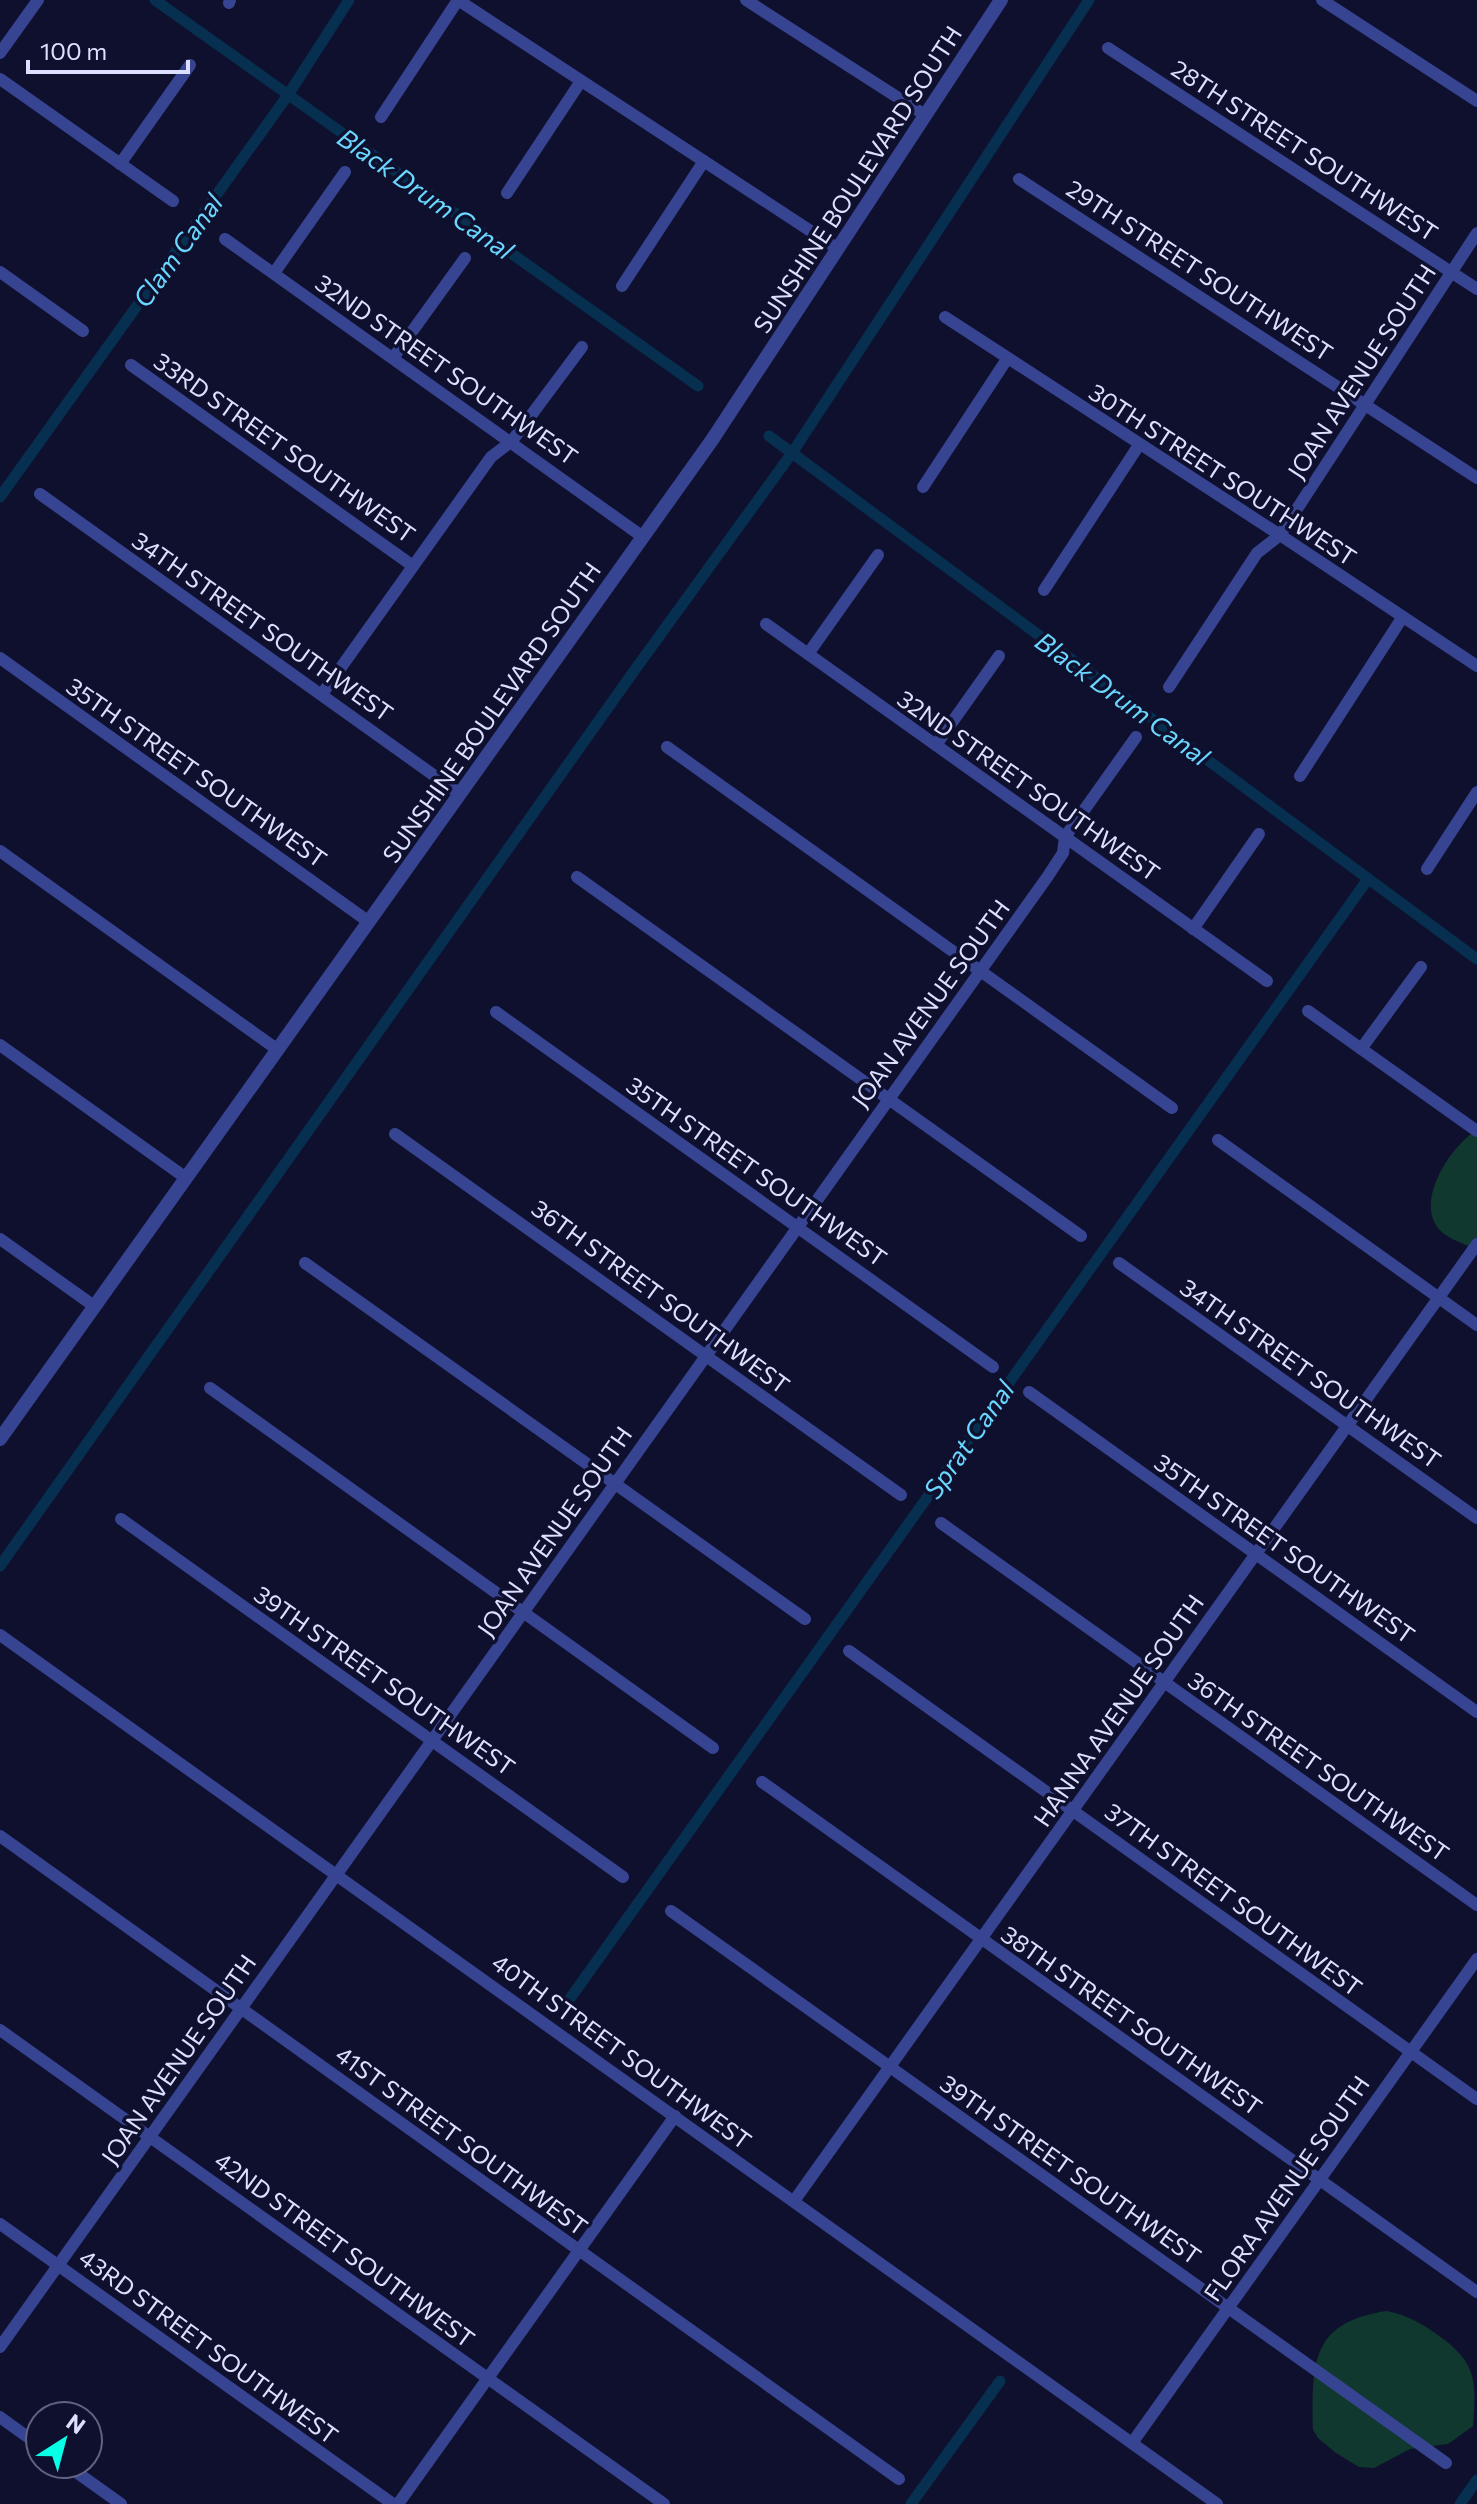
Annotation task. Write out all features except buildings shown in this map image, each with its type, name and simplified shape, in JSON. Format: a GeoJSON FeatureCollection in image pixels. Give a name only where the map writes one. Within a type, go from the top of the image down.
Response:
{"type":"FeatureCollection","features":[{"type":"Feature","properties":{"kind":"street"},"geometry":{"type":"LineString","coordinates":[[0,53],[38,0]]}},
{"type":"Feature","properties":{"kind":"street"},"geometry":{"type":"LineString","coordinates":[[381,117],[458,0],[838,249]]}},
{"type":"Feature","properties":{"kind":"street"},"geometry":{"type":"LineString","coordinates":[[746,0],[925,115]]}},
{"type":"Feature","properties":{"kind":"street","name":"SUNSHINE BOULEVARD SOUTH"},"geometry":{"type":"LineString","coordinates":[[1,1435],[742,395],[1001,0]]}},
{"type":"Feature","properties":{"kind":"street"},"geometry":{"type":"LineString","coordinates":[[1322,0],[1477,101]]}},
{"type":"Feature","properties":{"kind":"street","name":"28TH STREET SOUTHWEST"},"geometry":{"type":"LineString","coordinates":[[1108,48],[1477,289]]}},
{"type":"Feature","properties":{"kind":"street"},"geometry":{"type":"LineString","coordinates":[[120,164],[190,65]]}},
{"type":"Feature","properties":{"kind":"street"},"geometry":{"type":"LineString","coordinates":[[0,79],[173,201]]}},
{"type":"Feature","properties":{"kind":"street"},"geometry":{"type":"LineString","coordinates":[[507,193],[581,81]]}},
{"type":"Feature","properties":{"kind":"street"},"geometry":{"type":"LineString","coordinates":[[622,286],[704,161]]}},
{"type":"Feature","properties":{"kind":"street"},"geometry":{"type":"LineString","coordinates":[[274,273],[345,172]]}},
{"type":"Feature","properties":{"kind":"street","name":"29TH STREET SOUTHWEST"},"geometry":{"type":"LineString","coordinates":[[1019,179],[1477,478]]}},
{"type":"Feature","properties":{"kind":"street","name":"JOAN AVENUE SOUTH"},"geometry":{"type":"LineString","coordinates":[[1169,687],[1257,553],[1280,535],[1477,233]]}},
{"type":"Feature","properties":{"kind":"street","name":"32ND STREET SOUTHWEST"},"geometry":{"type":"LineString","coordinates":[[225,239],[643,537]]}},
{"type":"Feature","properties":{"kind":"street"},"geometry":{"type":"LineString","coordinates":[[393,358],[465,258]]}},
{"type":"Feature","properties":{"kind":"street"},"geometry":{"type":"LineString","coordinates":[[0,272],[83,331]]}},
{"type":"Feature","properties":{"kind":"street","name":"30TH STREET SOUTHWEST"},"geometry":{"type":"LineString","coordinates":[[945,317],[1477,666]]}},
{"type":"Feature","properties":{"kind":"street"},"geometry":{"type":"LineString","coordinates":[[322,694],[491,457],[512,441],[582,347]]}},
{"type":"Feature","properties":{"kind":"street"},"geometry":{"type":"LineString","coordinates":[[923,487],[1007,359]]}},
{"type":"Feature","properties":{"kind":"street","name":"33RD STREET SOUTHWEST"},"geometry":{"type":"LineString","coordinates":[[131,365],[413,566]]}},
{"type":"Feature","properties":{"kind":"street"},"geometry":{"type":"LineString","coordinates":[[1044,590],[1139,445]]}},
{"type":"Feature","properties":{"kind":"street","name":"34TH STREET SOUTHWEST"},"geometry":{"type":"LineString","coordinates":[[40,494],[460,794]]}},
{"type":"Feature","properties":{"kind":"street"},"geometry":{"type":"LineString","coordinates":[[808,654],[878,555]]}},
{"type":"Feature","properties":{"kind":"street"},"geometry":{"type":"LineString","coordinates":[[1300,776],[1402,618]]}},
{"type":"Feature","properties":{"kind":"street","name":"32ND STREET SOUTHWEST"},"geometry":{"type":"LineString","coordinates":[[766,624],[1267,981]]}},
{"type":"Feature","properties":{"kind":"street"},"geometry":{"type":"LineString","coordinates":[[936,745],[999,656]]}},
{"type":"Feature","properties":{"kind":"street","name":"35TH STREET SOUTHWEST"},"geometry":{"type":"LineString","coordinates":[[0,658],[369,922]]}},
{"type":"Feature","properties":{"kind":"street","name":"JOAN AVENUE SOUTH"},"geometry":{"type":"LineString","coordinates":[[0,2347],[981,970],[1063,853],[1065,837],[1136,737]]}},
{"type":"Feature","properties":{"kind":"street"},"geometry":{"type":"LineString","coordinates":[[667,747],[1172,1108]]}},
{"type":"Feature","properties":{"kind":"street"},"geometry":{"type":"LineString","coordinates":[[1427,869],[1477,792]]}},
{"type":"Feature","properties":{"kind":"street"},"geometry":{"type":"LineString","coordinates":[[1193,929],[1259,834]]}},
{"type":"Feature","properties":{"kind":"street"},"geometry":{"type":"LineString","coordinates":[[0,851],[278,1050]]}},
{"type":"Feature","properties":{"kind":"street"},"geometry":{"type":"LineString","coordinates":[[577,877],[1081,1236]]}},
{"type":"Feature","properties":{"kind":"street"},"geometry":{"type":"LineString","coordinates":[[1361,1049],[1421,967]]}},
{"type":"Feature","properties":{"kind":"street"},"geometry":{"type":"LineString","coordinates":[[1308,1011],[1477,1131]]}},
{"type":"Feature","properties":{"kind":"street","name":"35TH STREET SOUTHWEST"},"geometry":{"type":"LineString","coordinates":[[496,1012],[993,1367]]}},
{"type":"Feature","properties":{"kind":"street"},"geometry":{"type":"LineString","coordinates":[[0,1045],[186,1178]]}},
{"type":"Feature","properties":{"kind":"street","name":"36TH STREET SOUTHWEST"},"geometry":{"type":"LineString","coordinates":[[395,1134],[901,1495]]}},
{"type":"Feature","properties":{"kind":"street"},"geometry":{"type":"LineString","coordinates":[[1218,1140],[1477,1325]]}},
{"type":"Feature","properties":{"kind":"street"},"geometry":{"type":"LineString","coordinates":[[0,1239],[94,1306]]}},
{"type":"Feature","properties":{"kind":"street","name":"HANNA AVENUE SOUTH"},"geometry":{"type":"LineString","coordinates":[[794,2201],[1477,1244]]}},
{"type":"Feature","properties":{"kind":"street"},"geometry":{"type":"LineString","coordinates":[[305,1263],[805,1619]]}},
{"type":"Feature","properties":{"kind":"street","name":"34TH STREET SOUTHWEST"},"geometry":{"type":"LineString","coordinates":[[1119,1263],[1477,1518]]}},
{"type":"Feature","properties":{"kind":"street"},"geometry":{"type":"LineString","coordinates":[[210,1388],[713,1748]]}},
{"type":"Feature","properties":{"kind":"street","name":"35TH STREET SOUTHWEST"},"geometry":{"type":"LineString","coordinates":[[1029,1392],[1477,1712]]}},
{"type":"Feature","properties":{"kind":"street","name":"39TH STREET SOUTHWEST"},"geometry":{"type":"LineString","coordinates":[[121,1519],[623,1877]]}},
{"type":"Feature","properties":{"kind":"street","name":"36TH STREET SOUTHWEST"},"geometry":{"type":"LineString","coordinates":[[941,1523],[1477,1905]]}},
{"type":"Feature","properties":{"kind":"street","name":"40TH STREET SOUTHWEST"},"geometry":{"type":"LineString","coordinates":[[0,1635],[1217,2504]]}},
{"type":"Feature","properties":{"kind":"street","name":"37TH STREET SOUTHWEST"},"geometry":{"type":"LineString","coordinates":[[849,1651],[1477,2099]]}},
{"type":"Feature","properties":{"kind":"street","name":"38TH STREET SOUTHWEST"},"geometry":{"type":"LineString","coordinates":[[762,1782],[1477,2292]]}},
{"type":"Feature","properties":{"kind":"street","name":"41ST STREET SOUTHWEST"},"geometry":{"type":"LineString","coordinates":[[0,1836],[899,2479]]}},
{"type":"Feature","properties":{"kind":"street","name":"39TH STREET SOUTHWEST"},"geometry":{"type":"LineString","coordinates":[[671,1911],[1446,2463]]}},
{"type":"Feature","properties":{"kind":"street","name":"FLORA AVENUE SOUTH"},"geometry":{"type":"LineString","coordinates":[[1132,2443],[1477,1959]]}},
{"type":"Feature","properties":{"kind":"street","name":"42ND STREET SOUTHWEST"},"geometry":{"type":"LineString","coordinates":[[0,2030],[664,2504]]}},
{"type":"Feature","properties":{"kind":"street"},"geometry":{"type":"LineString","coordinates":[[396,2504],[675,2116]]}},
{"type":"Feature","properties":{"kind":"street","name":"43RD STREET SOUTHWEST"},"geometry":{"type":"LineString","coordinates":[[0,2224],[396,2504]]}},
{"type":"Feature","properties":{"kind":"street"},"geometry":{"type":"LineString","coordinates":[[0,2417],[24,2434]]}},
{"type":"Feature","properties":{"kind":"street"},"geometry":{"type":"LineString","coordinates":[[87,2480],[121,2504]]}},
{"type":"Feature","properties":{"kind":"green space"},"geometry":{"type":"Polygon","coordinates":[[[1477,1130],[1477,1250],[1443,1233],[1434,1221],[1431,1208],[1438,1177],[1446,1163],[1466,1138],[1477,1130]]]}},
{"type":"Feature","properties":{"kind":"green space"},"geometry":{"type":"Polygon","coordinates":[[[1387,2311],[1420,2323],[1460,2354],[1474,2384],[1473,2426],[1448,2444],[1410,2449],[1374,2468],[1359,2467],[1336,2453],[1313,2430],[1316,2366],[1329,2336],[1343,2325],[1387,2311]]]}},
{"type":"Feature","properties":{"kind":"waterway","name":"Black Drum Canal"},"geometry":{"type":"LineString","coordinates":[[155,0],[698,386]]}},
{"type":"Feature","properties":{"kind":"waterway","name":"Clam Canal"},"geometry":{"type":"LineString","coordinates":[[0,497],[288,95],[349,0]]}},
{"type":"Feature","properties":{"kind":"waterway"},"geometry":{"type":"LineString","coordinates":[[0,1566],[792,453],[1089,0]]}},
{"type":"Feature","properties":{"kind":"waterway","name":"Black Drum Canal"},"geometry":{"type":"LineString","coordinates":[[769,436],[1477,959]]}},
{"type":"Feature","properties":{"kind":"waterway","name":"Sprat Canal"},"geometry":{"type":"LineString","coordinates":[[569,2000],[1368,879]]}},
{"type":"Feature","properties":{"kind":"waterway"},"geometry":{"type":"LineString","coordinates":[[911,2504],[1000,2381]]}},
{"type":"Feature","properties":{"kind":"waterway"},"geometry":{"type":"LineString","coordinates":[[1460,2504],[1477,2480]]}}]}
